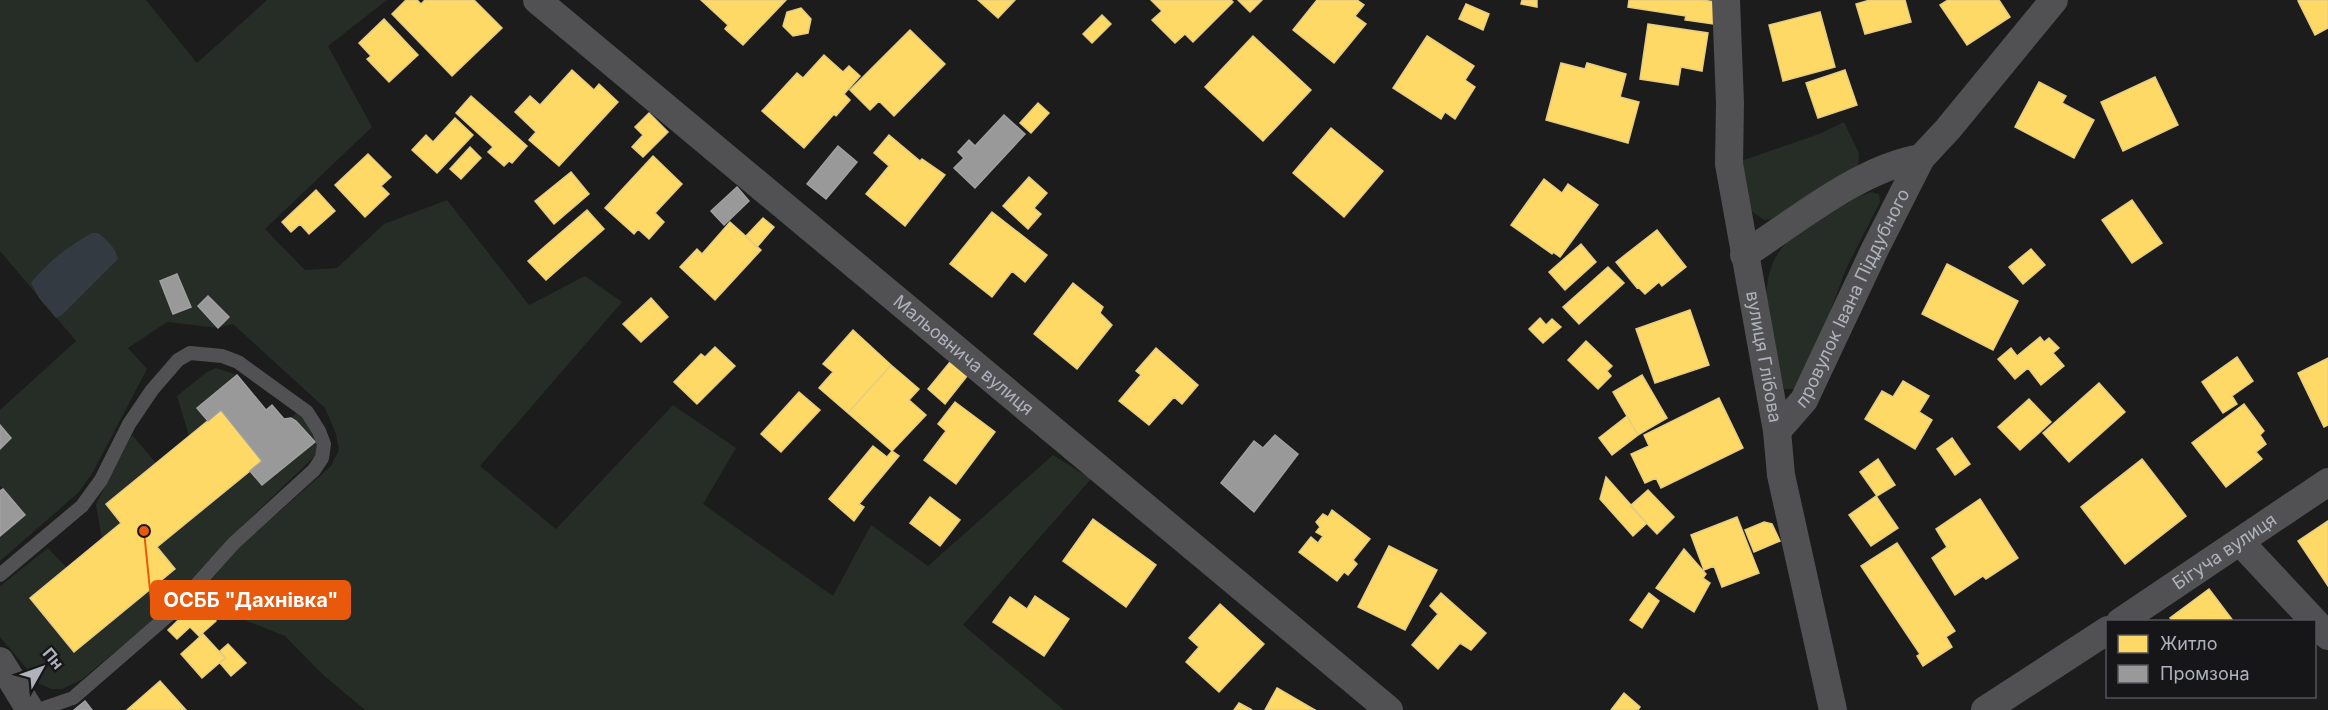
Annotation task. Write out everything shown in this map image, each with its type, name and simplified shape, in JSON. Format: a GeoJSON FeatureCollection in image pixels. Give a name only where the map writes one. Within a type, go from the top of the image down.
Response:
{"type":"FeatureCollection","features":[{"type":"Feature","properties":{"kind":"street","name":"Мальовнича вулиця"},"geometry":{"type":"LineString","coordinates":[[537,0],[1389,710]]}},
{"type":"Feature","properties":{"kind":"street","name":"вулиця Глібова"},"geometry":{"type":"LineString","coordinates":[[1726,0],[1730,103],[1729,164],[1777,431],[1781,475],[1833,710]]}},
{"type":"Feature","properties":{"kind":"street","name":"провулок Івана Піддубного"},"geometry":{"type":"LineString","coordinates":[[1777,431],[1804,400],[1875,249],[1921,158],[1948,129],[2054,0]]}},
{"type":"Feature","properties":{"kind":"street","name":"провулок Івана Піддубного"},"geometry":{"type":"LineString","coordinates":[[1744,255],[1871,174],[1902,161],[1921,158]]}},
{"type":"Feature","properties":{"kind":"street","name":"Бігуча вулиця"},"geometry":{"type":"LineString","coordinates":[[2122,620],[2328,482]]}},
{"type":"Feature","properties":{"kind":"street"},"geometry":{"type":"LineString","coordinates":[[2240,542],[2313,620]]}},
{"type":"Feature","properties":{"kind":"street"},"geometry":{"type":"LineString","coordinates":[[2316,623],[2328,636]]}},
{"type":"Feature","properties":{"kind":"street"},"geometry":{"type":"LineString","coordinates":[[1986,710],[2106,631]]}},
{"type":"Feature","properties":{"kind":"street"},"geometry":{"type":"LineString","coordinates":[[5,678],[30,710]]}},
{"type":"Feature","properties":{"kind":"lane"},"geometry":{"type":"LineString","coordinates":[[0,574],[82,506],[101,480],[129,424],[152,390],[178,360],[190,353],[222,356],[238,362],[306,412],[319,431],[324,444],[322,458],[314,470],[234,543],[171,613],[73,698],[38,710]]}},
{"type":"Feature","properties":{"kind":"shaded area"},"geometry":{"type":"Polygon","coordinates":[[[0,0],[146,0],[197,63],[267,0],[387,0],[328,46],[372,127],[265,229],[305,270],[337,268],[384,224],[447,200],[529,305],[585,276],[622,302],[480,466],[556,529],[673,405],[736,448],[703,504],[833,596],[871,525],[928,566],[1053,455],[1091,479],[963,625],[1064,710],[365,710],[321,673],[285,636],[247,621],[216,603],[198,589],[236,550],[331,466],[339,450],[336,434],[325,408],[233,324],[218,328],[167,322],[128,348],[147,369],[93,472],[79,492],[0,561],[0,536],[25,515],[0,486],[0,410],[76,341],[0,251],[0,0]]]}},
{"type":"Feature","properties":{"kind":"shaded area"},"geometry":{"type":"Polygon","coordinates":[[[1844,122],[1859,153],[1858,170],[1780,218],[1764,220],[1750,210],[1741,161],[1819,134],[1844,122]]]}},
{"type":"Feature","properties":{"kind":"shaded area"},"geometry":{"type":"Polygon","coordinates":[[[1871,192],[1879,194],[1880,202],[1846,269],[1827,320],[1795,389],[1784,389],[1767,314],[1766,295],[1775,259],[1786,243],[1802,229],[1871,192]]]}},
{"type":"Feature","properties":{"kind":"shaded area"},"geometry":{"type":"Polygon","coordinates":[[[92,233],[98,233],[107,241],[118,259],[62,315],[56,318],[39,298],[31,283],[59,255],[92,233]]]}},
{"type":"Feature","properties":{"kind":"shaded area"},"geometry":{"type":"Polygon","coordinates":[[[216,368],[237,375],[198,408],[208,421],[189,436],[177,396],[207,372],[216,368]]]}},
{"type":"Feature","properties":{"kind":"shaded area"},"geometry":{"type":"Polygon","coordinates":[[[300,410],[319,436],[316,455],[238,530],[151,622],[81,680],[62,689],[51,689],[40,684],[0,637],[0,586],[48,548],[67,568],[30,599],[74,651],[175,569],[157,547],[250,471],[263,485],[314,442],[291,418],[300,410]]]}},
{"type":"Feature","properties":{"kind":"shaded area"},"geometry":{"type":"Polygon","coordinates":[[[132,435],[156,463],[106,504],[121,523],[102,540],[96,504],[132,435]]]}},
{"type":"Feature","properties":{"kind":"building: Житло"},"geometry":{"type":"Polygon","coordinates":[[[406,0],[417,0],[421,4],[425,0],[474,0],[502,28],[452,76],[392,14],[406,0]]]}},
{"type":"Feature","properties":{"kind":"building: Житло"},"geometry":{"type":"Polygon","coordinates":[[[701,0],[786,0],[743,45],[725,29],[728,25],[701,0]]]}},
{"type":"Feature","properties":{"kind":"building: Житло"},"geometry":{"type":"Polygon","coordinates":[[[978,0],[1015,0],[998,18],[978,0]]]}},
{"type":"Feature","properties":{"kind":"building: Житло"},"geometry":{"type":"Polygon","coordinates":[[[1151,0],[1231,0],[1233,2],[1193,42],[1185,34],[1175,43],[1152,20],[1162,11],[1151,0]]]}},
{"type":"Feature","properties":{"kind":"building: Житло"},"geometry":{"type":"Polygon","coordinates":[[[1238,0],[1262,0],[1250,12],[1238,0]]]}},
{"type":"Feature","properties":{"kind":"building: Житло"},"geometry":{"type":"Polygon","coordinates":[[[1317,0],[1357,0],[1364,5],[1355,16],[1366,24],[1334,63],[1293,30],[1317,0]]]}},
{"type":"Feature","properties":{"kind":"building: Житло"},"geometry":{"type":"Polygon","coordinates":[[[1522,0],[1537,0],[1537,7],[1521,4],[1522,0]]]}},
{"type":"Feature","properties":{"kind":"building: Житло"},"geometry":{"type":"Polygon","coordinates":[[[1629,0],[1701,0],[1724,3],[1720,25],[1685,20],[1686,16],[1628,7],[1629,0]]]}},
{"type":"Feature","properties":{"kind":"building: Житло"},"geometry":{"type":"Polygon","coordinates":[[[1870,0],[1905,0],[1911,22],[1865,34],[1856,4],[1870,0]]]}},
{"type":"Feature","properties":{"kind":"building: Житло"},"geometry":{"type":"Polygon","coordinates":[[[1948,0],[1999,0],[2010,17],[1967,45],[1940,5],[1948,0]]]}},
{"type":"Feature","properties":{"kind":"building: Житло"},"geometry":{"type":"Polygon","coordinates":[[[2328,0],[2328,28],[2315,35],[2298,1],[2328,0]]]}},
{"type":"Feature","properties":{"kind":"building: Житло"},"geometry":{"type":"Polygon","coordinates":[[[1466,4],[1489,14],[1483,30],[1459,19],[1466,4]]]}},
{"type":"Feature","properties":{"kind":"building: Житло"},"geometry":{"type":"Polygon","coordinates":[[[801,8],[811,19],[808,33],[793,36],[783,26],[787,12],[801,8]]]}},
{"type":"Feature","properties":{"kind":"building: Житло"},"geometry":{"type":"Polygon","coordinates":[[[1820,12],[1835,67],[1783,81],[1769,25],[1820,12]]]}},
{"type":"Feature","properties":{"kind":"building: Житло"},"geometry":{"type":"Polygon","coordinates":[[[1102,15],[1111,24],[1092,43],[1083,34],[1102,15]]]}},
{"type":"Feature","properties":{"kind":"building: Житло"},"geometry":{"type":"Polygon","coordinates":[[[384,19],[418,55],[389,82],[367,59],[371,56],[359,43],[384,19]]]}},
{"type":"Feature","properties":{"kind":"building: Житло"},"geometry":{"type":"Polygon","coordinates":[[[1648,24],[1708,33],[1702,71],[1681,67],[1678,85],[1640,79],[1648,24]]]}},
{"type":"Feature","properties":{"kind":"building: Житло"},"geometry":{"type":"Polygon","coordinates":[[[910,30],[945,64],[894,116],[879,101],[870,110],[850,90],[910,30]]]}},
{"type":"Feature","properties":{"kind":"building: Житло"},"geometry":{"type":"Polygon","coordinates":[[[1253,36],[1311,90],[1263,141],[1205,87],[1253,36]]]}},
{"type":"Feature","properties":{"kind":"building: Житло"},"geometry":{"type":"Polygon","coordinates":[[[1427,36],[1474,66],[1465,80],[1475,87],[1455,119],[1445,112],[1441,119],[1393,88],[1427,36]]]}},
{"type":"Feature","properties":{"kind":"building: Житло"},"geometry":{"type":"Polygon","coordinates":[[[824,55],[843,72],[849,66],[860,76],[844,94],[850,100],[836,116],[834,114],[804,148],[762,111],[797,73],[803,78],[824,55]]]}},
{"type":"Feature","properties":{"kind":"building: Житло"},"geometry":{"type":"Polygon","coordinates":[[[1561,63],[1585,69],[1587,63],[1626,74],[1620,97],[1639,102],[1628,143],[1546,120],[1561,63]]]}},
{"type":"Feature","properties":{"kind":"building: Житло"},"geometry":{"type":"Polygon","coordinates":[[[572,70],[594,90],[599,84],[618,102],[559,166],[529,140],[536,132],[515,112],[530,96],[540,105],[572,70]]]}},
{"type":"Feature","properties":{"kind":"building: Житло"},"geometry":{"type":"Polygon","coordinates":[[[1845,70],[1857,105],[1818,118],[1806,83],[1845,70]]]}},
{"type":"Feature","properties":{"kind":"building: Житло"},"geometry":{"type":"Polygon","coordinates":[[[2155,77],[2178,125],[2123,151],[2101,102],[2155,77]]]}},
{"type":"Feature","properties":{"kind":"building: Житло"},"geometry":{"type":"Polygon","coordinates":[[[2039,82],[2066,96],[2062,103],[2094,120],[2074,158],[2015,127],[2039,82]]]}},
{"type":"Feature","properties":{"kind":"building: Житло"},"geometry":{"type":"Polygon","coordinates":[[[471,96],[527,146],[512,163],[509,161],[504,166],[488,152],[493,147],[456,113],[471,96]]]}},
{"type":"Feature","properties":{"kind":"building: Житло"},"geometry":{"type":"Polygon","coordinates":[[[1038,103],[1049,113],[1031,133],[1020,123],[1038,103]]]}},
{"type":"Feature","properties":{"kind":"building: Житло"},"geometry":{"type":"Polygon","coordinates":[[[649,113],[668,132],[643,157],[632,147],[643,135],[635,127],[649,113]]]}},
{"type":"Feature","properties":{"kind":"building: Житло"},"geometry":{"type":"Polygon","coordinates":[[[455,118],[473,135],[437,173],[412,150],[426,135],[433,142],[455,118]]]}},
{"type":"Feature","properties":{"kind":"building: Житло"},"geometry":{"type":"Polygon","coordinates":[[[1331,128],[1383,171],[1344,217],[1293,173],[1331,128]]]}},
{"type":"Feature","properties":{"kind":"building: Житло"},"geometry":{"type":"Polygon","coordinates":[[[889,135],[920,161],[922,159],[945,175],[905,226],[866,194],[889,166],[874,153],[889,135]]]}},
{"type":"Feature","properties":{"kind":"building: Житло"},"geometry":{"type":"Polygon","coordinates":[[[470,147],[481,158],[461,179],[450,169],[470,147]]]}},
{"type":"Feature","properties":{"kind":"building: Житло"},"geometry":{"type":"Polygon","coordinates":[[[368,154],[391,177],[381,186],[389,194],[365,217],[335,185],[368,154]]]}},
{"type":"Feature","properties":{"kind":"building: Житло"},"geometry":{"type":"Polygon","coordinates":[[[653,156],[682,184],[655,213],[664,222],[649,239],[638,229],[634,234],[605,208],[653,156]]]}},
{"type":"Feature","properties":{"kind":"building: Житло"},"geometry":{"type":"Polygon","coordinates":[[[571,172],[589,194],[554,224],[535,201],[571,172]]]}},
{"type":"Feature","properties":{"kind":"building: Житло"},"geometry":{"type":"Polygon","coordinates":[[[1029,177],[1047,193],[1034,208],[1041,214],[1028,229],[1003,206],[1029,177]]]}},
{"type":"Feature","properties":{"kind":"building: Житло"},"geometry":{"type":"Polygon","coordinates":[[[1544,179],[1562,193],[1568,184],[1598,205],[1560,257],[1553,252],[1552,254],[1511,225],[1544,179]]]}},
{"type":"Feature","properties":{"kind":"building: Житло"},"geometry":{"type":"Polygon","coordinates":[[[316,190],[335,211],[309,234],[300,224],[291,232],[282,222],[316,190]]]}},
{"type":"Feature","properties":{"kind":"building: Житло"},"geometry":{"type":"Polygon","coordinates":[[[2132,200],[2162,243],[2132,263],[2102,220],[2132,200]]]}},
{"type":"Feature","properties":{"kind":"building: Житло"},"geometry":{"type":"Polygon","coordinates":[[[587,210],[604,229],[546,280],[528,261],[587,210]]]}},
{"type":"Feature","properties":{"kind":"building: Житло"},"geometry":{"type":"Polygon","coordinates":[[[992,212],[1047,255],[1025,282],[1012,271],[992,297],[950,264],[992,212]]]}},
{"type":"Feature","properties":{"kind":"building: Житло"},"geometry":{"type":"Polygon","coordinates":[[[763,218],[774,227],[757,247],[746,236],[763,218]]]}},
{"type":"Feature","properties":{"kind":"building: Житло"},"geometry":{"type":"Polygon","coordinates":[[[730,222],[761,250],[715,300],[680,267],[697,249],[702,254],[730,222]]]}},
{"type":"Feature","properties":{"kind":"building: Житло"},"geometry":{"type":"Polygon","coordinates":[[[1657,230],[1686,267],[1662,286],[1659,282],[1645,294],[1637,288],[1616,262],[1657,230]]]}},
{"type":"Feature","properties":{"kind":"building: Житло"},"geometry":{"type":"Polygon","coordinates":[[[1581,244],[1596,262],[1565,290],[1549,272],[1581,244]]]}},
{"type":"Feature","properties":{"kind":"building: Житло"},"geometry":{"type":"Polygon","coordinates":[[[2031,249],[2045,265],[2023,284],[2009,267],[2031,249]]]}},
{"type":"Feature","properties":{"kind":"building: Житло"},"geometry":{"type":"Polygon","coordinates":[[[1947,264],[2018,301],[1993,350],[1922,314],[1947,264]]]}},
{"type":"Feature","properties":{"kind":"building: Житло"},"geometry":{"type":"Polygon","coordinates":[[[1608,267],[1624,283],[1579,324],[1563,307],[1608,267]]]}},
{"type":"Feature","properties":{"kind":"building: Житло"},"geometry":{"type":"Polygon","coordinates":[[[1073,283],[1103,307],[1100,313],[1112,325],[1077,369],[1034,334],[1073,283]]]}},
{"type":"Feature","properties":{"kind":"building: Житло"},"geometry":{"type":"Polygon","coordinates":[[[651,298],[668,317],[641,342],[623,324],[651,298]]]}},
{"type":"Feature","properties":{"kind":"building: Житло"},"geometry":{"type":"Polygon","coordinates":[[[1690,310],[1709,365],[1655,383],[1636,329],[1690,310]]]}},
{"type":"Feature","properties":{"kind":"building: Житло"},"geometry":{"type":"Polygon","coordinates":[[[1540,318],[1546,325],[1552,319],[1561,327],[1543,343],[1529,329],[1540,318]]]}},
{"type":"Feature","properties":{"kind":"building: Житло"},"geometry":{"type":"Polygon","coordinates":[[[853,330],[891,365],[848,413],[819,388],[833,372],[823,364],[853,330]]]}},
{"type":"Feature","properties":{"kind":"building: Житло"},"geometry":{"type":"Polygon","coordinates":[[[2040,337],[2044,342],[2049,338],[2059,348],[2053,353],[2064,366],[2041,385],[2028,368],[2015,379],[1998,359],[2011,348],[2017,356],[2040,337]]]}},
{"type":"Feature","properties":{"kind":"building: Житло"},"geometry":{"type":"Polygon","coordinates":[[[1586,341],[1612,366],[1607,371],[1611,376],[1598,389],[1568,360],[1586,341]]]}},
{"type":"Feature","properties":{"kind":"building: Житло"},"geometry":{"type":"Polygon","coordinates":[[[715,347],[735,366],[697,404],[674,382],[701,354],[705,357],[715,347]]]}},
{"type":"Feature","properties":{"kind":"building: Житло"},"geometry":{"type":"Polygon","coordinates":[[[1156,348],[1198,385],[1182,404],[1174,397],[1149,425],[1119,401],[1141,375],[1136,371],[1156,348]]]}},
{"type":"Feature","properties":{"kind":"building: Житло"},"geometry":{"type":"Polygon","coordinates":[[[2237,357],[2253,381],[2232,396],[2237,404],[2223,413],[2202,382],[2237,357]]]}},
{"type":"Feature","properties":{"kind":"building: Житло"},"geometry":{"type":"Polygon","coordinates":[[[2328,358],[2328,425],[2324,427],[2298,373],[2328,358]]]}},
{"type":"Feature","properties":{"kind":"building: Житло"},"geometry":{"type":"Polygon","coordinates":[[[950,362],[967,376],[945,404],[928,389],[950,362]]]}},
{"type":"Feature","properties":{"kind":"building: Житло"},"geometry":{"type":"Polygon","coordinates":[[[891,365],[919,389],[909,400],[926,415],[892,451],[848,413],[891,365]]]}},
{"type":"Feature","properties":{"kind":"building: Житло"},"geometry":{"type":"Polygon","coordinates":[[[1642,375],[1667,418],[1638,435],[1613,392],[1642,375]]]}},
{"type":"Feature","properties":{"kind":"building: Житло"},"geometry":{"type":"Polygon","coordinates":[[[1903,381],[1929,396],[1919,412],[1932,420],[1915,449],[1865,419],[1882,391],[1893,397],[1903,381]]]}},
{"type":"Feature","properties":{"kind":"building: Житло"},"geometry":{"type":"Polygon","coordinates":[[[2099,383],[2125,412],[2069,462],[2043,433],[2099,383]]]}},
{"type":"Feature","properties":{"kind":"building: Житло"},"geometry":{"type":"Polygon","coordinates":[[[799,392],[820,410],[781,452],[761,434],[799,392]]]}},
{"type":"Feature","properties":{"kind":"building: Житло"},"geometry":{"type":"Polygon","coordinates":[[[1719,398],[1743,448],[1661,488],[1656,478],[1645,483],[1631,454],[1649,446],[1644,435],[1719,398]]]}},
{"type":"Feature","properties":{"kind":"building: Житло"},"geometry":{"type":"Polygon","coordinates":[[[2029,399],[2051,422],[2020,450],[1998,427],[2029,399]]]}},
{"type":"Feature","properties":{"kind":"building: Житло"},"geometry":{"type":"Polygon","coordinates":[[[955,402],[995,432],[956,484],[924,460],[946,431],[938,424],[955,402]]]}},
{"type":"Feature","properties":{"kind":"building: Житло"},"geometry":{"type":"Polygon","coordinates":[[[2244,404],[2264,431],[2260,435],[2266,444],[2256,452],[2262,459],[2226,487],[2192,443],[2244,404]]]}},
{"type":"Feature","properties":{"kind":"building: Житло"},"geometry":{"type":"Polygon","coordinates":[[[221,410],[262,461],[157,547],[175,569],[74,652],[30,598],[121,523],[106,504],[221,410]]]}},
{"type":"Feature","properties":{"kind":"building: Житло"},"geometry":{"type":"Polygon","coordinates":[[[1627,416],[1638,435],[1612,455],[1599,438],[1627,416]]]}},
{"type":"Feature","properties":{"kind":"building: Житло"},"geometry":{"type":"Polygon","coordinates":[[[1952,438],[1970,464],[1955,475],[1937,449],[1952,438]]]}},
{"type":"Feature","properties":{"kind":"building: Житло"},"geometry":{"type":"Polygon","coordinates":[[[873,446],[887,457],[892,451],[899,456],[859,504],[864,507],[854,521],[829,499],[873,446]]]}},
{"type":"Feature","properties":{"kind":"building: Житло"},"geometry":{"type":"Polygon","coordinates":[[[1878,459],[1895,485],[1877,496],[1860,472],[1878,459]]]}},
{"type":"Feature","properties":{"kind":"building: Житло"},"geometry":{"type":"Polygon","coordinates":[[[2142,459],[2186,516],[2125,564],[2081,507],[2142,459]]]}},
{"type":"Feature","properties":{"kind":"building: Житло"},"geometry":{"type":"Polygon","coordinates":[[[1606,477],[1647,523],[1633,536],[1600,499],[1606,477]]]}},
{"type":"Feature","properties":{"kind":"building: Житло"},"geometry":{"type":"Polygon","coordinates":[[[1648,490],[1674,517],[1657,534],[1630,506],[1648,490]]]}},
{"type":"Feature","properties":{"kind":"building: Житло"},"geometry":{"type":"Polygon","coordinates":[[[1876,496],[1898,528],[1871,546],[1849,515],[1876,496]]]}},
{"type":"Feature","properties":{"kind":"building: Житло"},"geometry":{"type":"Polygon","coordinates":[[[930,497],[960,520],[940,546],[910,523],[930,497]]]}},
{"type":"Feature","properties":{"kind":"building: Житло"},"geometry":{"type":"Polygon","coordinates":[[[1980,499],[2018,558],[1986,579],[1983,576],[1955,595],[1932,558],[1947,547],[1936,529],[1980,499]]]}},
{"type":"Feature","properties":{"kind":"building: Житло"},"geometry":{"type":"Polygon","coordinates":[[[1332,510],[1370,539],[1353,560],[1357,564],[1348,575],[1344,572],[1337,581],[1299,552],[1311,537],[1318,543],[1323,536],[1316,532],[1320,527],[1316,522],[1323,514],[1328,517],[1332,510]]]}},
{"type":"Feature","properties":{"kind":"building: Житло"},"geometry":{"type":"Polygon","coordinates":[[[1737,517],[1759,573],[1722,587],[1714,566],[1704,570],[1691,535],[1737,517]]]}},
{"type":"Feature","properties":{"kind":"building: Житло"},"geometry":{"type":"Polygon","coordinates":[[[1093,519],[1156,565],[1126,607],[1063,561],[1093,519]]]}},
{"type":"Feature","properties":{"kind":"building: Житло"},"geometry":{"type":"Polygon","coordinates":[[[2328,521],[2328,586],[2298,541],[2328,521]]]}},
{"type":"Feature","properties":{"kind":"building: Житло"},"geometry":{"type":"Polygon","coordinates":[[[1764,522],[1772,524],[1780,541],[1754,552],[1745,530],[1764,522]]]}},
{"type":"Feature","properties":{"kind":"building: Житло"},"geometry":{"type":"Polygon","coordinates":[[[1897,543],[1955,631],[1946,637],[1952,647],[1923,666],[1917,656],[1920,654],[1861,566],[1897,543]]]}},
{"type":"Feature","properties":{"kind":"building: Житло"},"geometry":{"type":"Polygon","coordinates":[[[1389,546],[1437,570],[1405,630],[1358,607],[1389,546]]]}},
{"type":"Feature","properties":{"kind":"building: Житло"},"geometry":{"type":"Polygon","coordinates":[[[1684,549],[1706,574],[1703,578],[1710,583],[1694,612],[1656,588],[1684,549]]]}},
{"type":"Feature","properties":{"kind":"building: Житло"},"geometry":{"type":"Polygon","coordinates":[[[2209,589],[2232,620],[2172,620],[2170,618],[2209,589]]]}},
{"type":"Feature","properties":{"kind":"building: Житло"},"geometry":{"type":"Polygon","coordinates":[[[1441,593],[1486,633],[1471,650],[1460,643],[1438,669],[1412,645],[1438,614],[1430,606],[1441,593]]]}},
{"type":"Feature","properties":{"kind":"building: Житло"},"geometry":{"type":"Polygon","coordinates":[[[1649,593],[1659,601],[1642,628],[1630,620],[1649,593]]]}},
{"type":"Feature","properties":{"kind":"building: Житло"},"geometry":{"type":"Polygon","coordinates":[[[1035,596],[1069,619],[1044,656],[993,622],[1010,597],[1027,609],[1035,596]]]}},
{"type":"Feature","properties":{"kind":"building: Житло"},"geometry":{"type":"Polygon","coordinates":[[[198,601],[216,621],[199,636],[190,627],[177,639],[168,630],[198,601]]]}},
{"type":"Feature","properties":{"kind":"building: Житло"},"geometry":{"type":"Polygon","coordinates":[[[1220,604],[1264,644],[1219,692],[1186,662],[1199,647],[1189,638],[1220,604]]]}},
{"type":"Feature","properties":{"kind":"building: Житло"},"geometry":{"type":"Polygon","coordinates":[[[203,634],[225,658],[202,678],[181,654],[203,634]]]}},
{"type":"Feature","properties":{"kind":"building: Житло"},"geometry":{"type":"Polygon","coordinates":[[[228,644],[246,663],[231,676],[220,663],[226,658],[220,651],[228,644]]]}},
{"type":"Feature","properties":{"kind":"building: Житло"},"geometry":{"type":"Polygon","coordinates":[[[160,681],[186,710],[127,710],[160,681]]]}},
{"type":"Feature","properties":{"kind":"building: Житло"},"geometry":{"type":"Polygon","coordinates":[[[1277,688],[1315,710],[1265,710],[1277,688]]]}},
{"type":"Feature","properties":{"kind":"building: Житло"},"geometry":{"type":"Polygon","coordinates":[[[1624,693],[1640,707],[1638,710],[1611,710],[1624,693]]]}},
{"type":"Feature","properties":{"kind":"building: Житло"},"geometry":{"type":"Polygon","coordinates":[[[1239,703],[1252,710],[1234,710],[1239,703]]]}},
{"type":"Feature","properties":{"kind":"building: Промзона"},"geometry":{"type":"Polygon","coordinates":[[[1004,115],[1025,134],[975,188],[954,168],[964,158],[958,152],[969,140],[975,146],[1004,115]]]}},
{"type":"Feature","properties":{"kind":"building: Промзона"},"geometry":{"type":"Polygon","coordinates":[[[838,146],[857,162],[826,199],[807,184],[838,146]]]}},
{"type":"Feature","properties":{"kind":"building: Промзона"},"geometry":{"type":"Polygon","coordinates":[[[737,187],[749,201],[724,225],[711,211],[737,187]]]}},
{"type":"Feature","properties":{"kind":"building: Промзона"},"geometry":{"type":"Polygon","coordinates":[[[177,274],[191,307],[173,314],[160,281],[177,274]]]}},
{"type":"Feature","properties":{"kind":"building: Промзона"},"geometry":{"type":"Polygon","coordinates":[[[208,296],[229,317],[218,328],[198,306],[208,296]]]}},
{"type":"Feature","properties":{"kind":"building: Промзона"},"geometry":{"type":"Polygon","coordinates":[[[237,375],[266,410],[272,405],[284,419],[291,418],[296,421],[315,442],[262,485],[250,471],[262,461],[221,410],[208,421],[197,408],[237,375]]]}},
{"type":"Feature","properties":{"kind":"building: Промзона"},"geometry":{"type":"Polygon","coordinates":[[[0,425],[11,438],[0,449],[0,425]]]}},
{"type":"Feature","properties":{"kind":"building: Промзона"},"geometry":{"type":"Polygon","coordinates":[[[1275,435],[1298,454],[1254,512],[1221,483],[1254,441],[1263,448],[1275,435]]]}},
{"type":"Feature","properties":{"kind":"building: Промзона"},"geometry":{"type":"Polygon","coordinates":[[[3,489],[25,515],[0,536],[0,491],[3,489]]]}},
{"type":"Feature","properties":{"kind":"building: Промзона"},"geometry":{"type":"Polygon","coordinates":[[[85,701],[92,710],[74,710],[85,701]]]}},
{"type":"Feature","properties":{"kind":"place","name":"ОСББ \"Дахнівка\""},"geometry":{"type":"Point","coordinates":[144,531]}}]}
